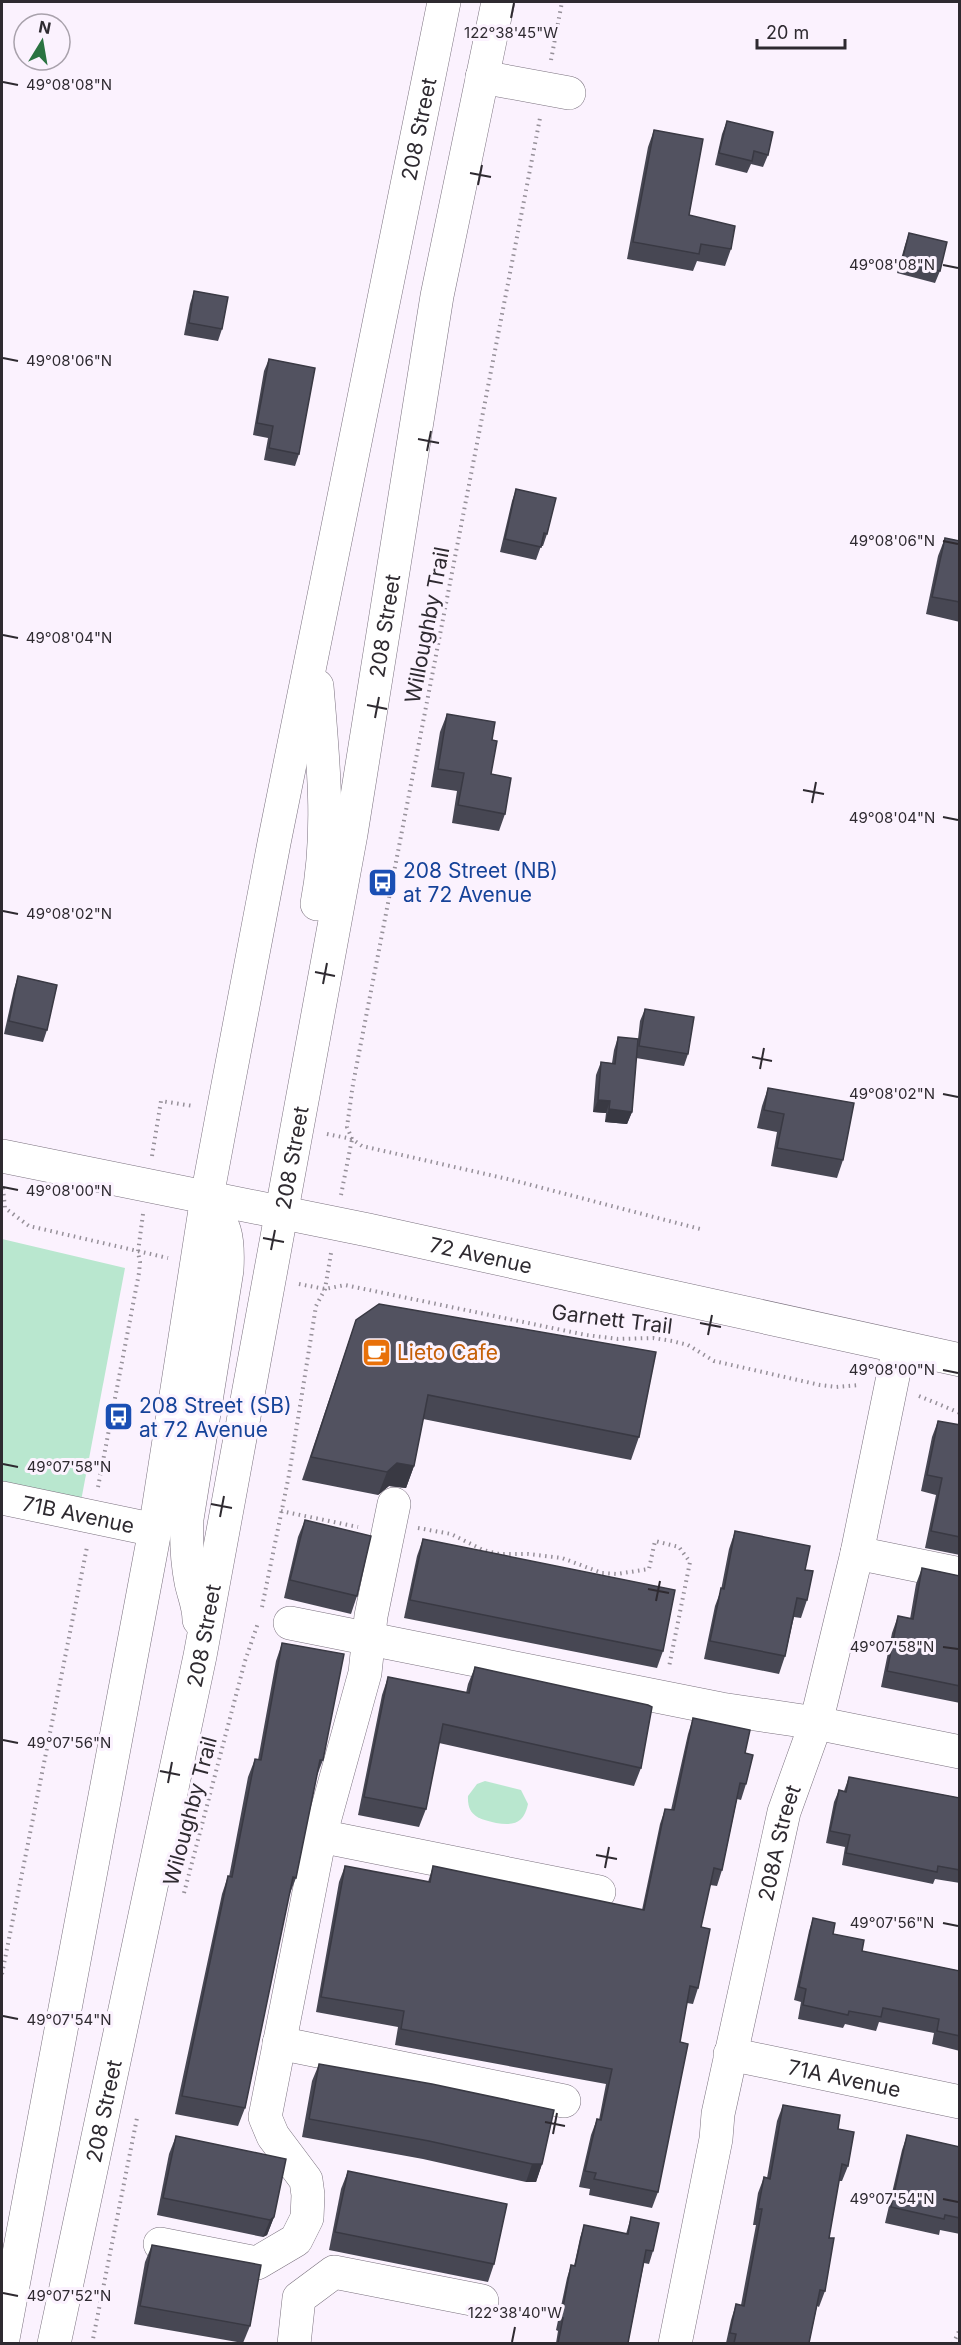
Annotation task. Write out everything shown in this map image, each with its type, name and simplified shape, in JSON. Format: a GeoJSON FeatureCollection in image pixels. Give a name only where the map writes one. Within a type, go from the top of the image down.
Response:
{"type":"FeatureCollection","features":[{"type":"Feature","properties":{"kind":"main road","name":"208 Street"},"geometry":{"type":"LineString","coordinates":[[2,2343],[155,1530],[207,1197],[223,1111],[313,648],[444,2]]}},
{"type":"Feature","properties":{"kind":"main road","name":"208 Street"},"geometry":{"type":"LineString","coordinates":[[54,2343],[200,1656],[351,834],[437,296],[498,2]]}},
{"type":"Feature","properties":{"kind":"main road"},"geometry":{"type":"LineString","coordinates":[[482,77],[569,93]]}},
{"type":"Feature","properties":{"kind":"main road"},"geometry":{"type":"LineString","coordinates":[[281,1213],[274,1174],[273,1123],[322,877],[324,770],[313,648]]}},
{"type":"Feature","properties":{"kind":"main road","name":"72 Avenue"},"geometry":{"type":"LineString","coordinates":[[2,1171],[207,1197],[368,1230],[960,1360]]}},
{"type":"Feature","properties":{"kind":"main road"},"geometry":{"type":"LineString","coordinates":[[200,1656],[199,1607],[192,1583],[186,1544],[187,1519],[228,1270],[225,1227],[207,1197]]}},
{"type":"Feature","properties":{"kind":"main road","name":"208A Street"},"geometry":{"type":"LineString","coordinates":[[675,2343],[730,2054],[784,1812],[816,1723],[857,1553],[899,1347]]}},
{"type":"Feature","properties":{"kind":"main road","name":"71B Avenue"},"geometry":{"type":"LineString","coordinates":[[2,1498],[155,1530]]}},
{"type":"Feature","properties":{"kind":"main road"},"geometry":{"type":"LineString","coordinates":[[160,2244],[256,2263],[296,2240],[307,2218],[306,2180],[273,2136],[264,2117],[320,1836],[366,1673],[371,1616],[392,1517]]}},
{"type":"Feature","properties":{"kind":"main road"},"geometry":{"type":"LineString","coordinates":[[857,1553],[960,1575]]}},
{"type":"Feature","properties":{"kind":"main road"},"geometry":{"type":"LineString","coordinates":[[290,1623],[721,1709],[816,1723],[960,1752]]}},
{"type":"Feature","properties":{"kind":"main road"},"geometry":{"type":"LineString","coordinates":[[320,1836],[599,1892]]}},
{"type":"Feature","properties":{"kind":"main road"},"geometry":{"type":"LineString","coordinates":[[279,2043],[564,2102]]}},
{"type":"Feature","properties":{"kind":"main road","name":"71A Avenue"},"geometry":{"type":"LineString","coordinates":[[730,2054],[960,2102]]}},
{"type":"Feature","properties":{"kind":"main road"},"geometry":{"type":"LineString","coordinates":[[294,2343],[299,2298],[334,2272],[482,2301]]}},
{"type":"Feature","properties":{"kind":"path"},"geometry":{"type":"LineString","coordinates":[[551,60],[562,2]]}},
{"type":"Feature","properties":{"kind":"path","name":"Willoughby Trail"},"geometry":{"type":"LineString","coordinates":[[352,1139],[347,1126],[353,1084],[540,117]]}},
{"type":"Feature","properties":{"kind":"path"},"geometry":{"type":"LineString","coordinates":[[161,1101],[223,1111]]}},
{"type":"Feature","properties":{"kind":"path"},"geometry":{"type":"LineString","coordinates":[[296,1128],[352,1139],[362,1146],[512,1180],[700,1229]]}},
{"type":"Feature","properties":{"kind":"path"},"geometry":{"type":"LineString","coordinates":[[2,1171],[5,1208],[29,1226],[138,1252],[140,1273],[97,1496]]}},
{"type":"Feature","properties":{"kind":"path","name":"Garnett Trail"},"geometry":{"type":"LineString","coordinates":[[325,1289],[345,1285],[603,1338],[672,1341],[688,1345],[714,1361],[820,1385],[836,1387],[868,1384],[891,1387],[960,1413]]}},
{"type":"Feature","properties":{"kind":"path","name":"Wiloughby Trail"},"geometry":{"type":"LineString","coordinates":[[182,1901],[245,1661],[260,1614],[289,1475],[316,1306],[325,1289]]}},
{"type":"Feature","properties":{"kind":"path"},"geometry":{"type":"LineString","coordinates":[[281,1511],[373,1530],[392,1517],[411,1527],[451,1534],[483,1550],[499,1554],[528,1554],[562,1558],[602,1573],[616,1574],[650,1569],[655,1541],[679,1547],[690,1562],[668,1671]]}},
{"type":"Feature","properties":{"kind":"path"},"geometry":{"type":"LineString","coordinates":[[2,1974],[88,1540]]}},
{"type":"Feature","properties":{"kind":"path"},"geometry":{"type":"LineString","coordinates":[[92,2343],[138,2110]]}},
{"type":"Feature","properties":{"kind":"path"},"geometry":{"type":"LineString","coordinates":[[953,2343],[960,2329]]}},
{"type":"Feature","properties":{"kind":"green space"},"geometry":{"type":"Polygon","coordinates":[[[2,1239],[125,1268],[81,1501],[2,1485],[2,1239]]]}},
{"type":"Feature","properties":{"kind":"green space"},"geometry":{"type":"Polygon","coordinates":[[[485,1781],[521,1790],[528,1804],[521,1819],[508,1824],[496,1823],[475,1816],[468,1803],[468,1796],[477,1784],[485,1781]]]}},
{"type":"Feature","properties":{"kind":"building"},"geometry":{"type":"Polygon","coordinates":[[[727,121],[773,132],[768,155],[754,151],[752,161],[719,153],[727,121]]]}},
{"type":"Feature","properties":{"kind":"building"},"geometry":{"type":"Polygon","coordinates":[[[654,130],[703,139],[689,215],[735,226],[731,249],[701,244],[699,254],[633,242],[654,130]]]}},
{"type":"Feature","properties":{"kind":"building"},"geometry":{"type":"Polygon","coordinates":[[[909,233],[947,242],[940,271],[902,261],[909,233]]]}},
{"type":"Feature","properties":{"kind":"building"},"geometry":{"type":"Polygon","coordinates":[[[194,291],[228,297],[222,329],[189,323],[194,291]]]}},
{"type":"Feature","properties":{"kind":"building"},"geometry":{"type":"Polygon","coordinates":[[[269,359],[315,368],[299,454],[269,448],[273,426],[257,423],[269,359]]]}},
{"type":"Feature","properties":{"kind":"building"},"geometry":{"type":"Polygon","coordinates":[[[516,489],[556,498],[547,534],[544,533],[541,547],[505,539],[516,489]]]}},
{"type":"Feature","properties":{"kind":"building"},"geometry":{"type":"Polygon","coordinates":[[[945,538],[960,541],[960,602],[932,597],[945,538]]]}},
{"type":"Feature","properties":{"kind":"building"},"geometry":{"type":"Polygon","coordinates":[[[447,714],[495,722],[492,740],[497,741],[491,774],[511,778],[505,814],[458,805],[464,773],[438,769],[447,714]]]}},
{"type":"Feature","properties":{"kind":"building"},"geometry":{"type":"Polygon","coordinates":[[[18,976],[57,985],[47,1030],[9,1021],[18,976]]]}},
{"type":"Feature","properties":{"kind":"building"},"geometry":{"type":"Polygon","coordinates":[[[645,1009],[694,1017],[688,1054],[639,1046],[645,1009]]]}},
{"type":"Feature","properties":{"kind":"building"},"geometry":{"type":"Polygon","coordinates":[[[618,1037],[638,1039],[632,1112],[609,1109],[610,1101],[598,1100],[601,1062],[615,1064],[618,1037]]]}},
{"type":"Feature","properties":{"kind":"building"},"geometry":{"type":"Polygon","coordinates":[[[768,1088],[854,1103],[843,1160],[777,1148],[784,1114],[764,1110],[768,1088]]]}},
{"type":"Feature","properties":{"kind":"building"},"geometry":{"type":"Polygon","coordinates":[[[379,1304],[656,1352],[639,1437],[428,1395],[414,1466],[397,1463],[387,1472],[311,1457],[356,1320],[379,1304]]]}},
{"type":"Feature","properties":{"kind":"building"},"geometry":{"type":"Polygon","coordinates":[[[938,1421],[960,1425],[960,1537],[931,1531],[942,1478],[927,1475],[938,1421]]]}},
{"type":"Feature","properties":{"kind":"building"},"geometry":{"type":"Polygon","coordinates":[[[305,1520],[371,1536],[357,1596],[290,1580],[305,1520]]]}},
{"type":"Feature","properties":{"kind":"building"},"geometry":{"type":"Polygon","coordinates":[[[735,1531],[810,1546],[805,1570],[813,1571],[807,1600],[797,1598],[785,1656],[710,1641],[721,1588],[724,1589],[735,1531]]]}},
{"type":"Feature","properties":{"kind":"building"},"geometry":{"type":"Polygon","coordinates":[[[423,1539],[675,1590],[663,1651],[410,1600],[423,1539]]]}},
{"type":"Feature","properties":{"kind":"building"},"geometry":{"type":"Polygon","coordinates":[[[922,1568],[960,1576],[960,1686],[887,1671],[898,1616],[913,1619],[922,1568]]]}},
{"type":"Feature","properties":{"kind":"building"},"geometry":{"type":"Polygon","coordinates":[[[282,1643],[344,1654],[296,1878],[293,1877],[245,2108],[182,2096],[228,1876],[232,1877],[255,1759],[261,1760],[282,1643]]]}},
{"type":"Feature","properties":{"kind":"building"},"geometry":{"type":"Polygon","coordinates":[[[475,1667],[652,1707],[641,1768],[443,1724],[426,1809],[364,1797],[388,1677],[469,1693],[475,1667]]]}},
{"type":"Feature","properties":{"kind":"building"},"geometry":{"type":"Polygon","coordinates":[[[693,1718],[750,1730],[745,1753],[753,1755],[746,1784],[740,1783],[722,1870],[714,1868],[701,1927],[710,1929],[698,1988],[690,1986],[680,2042],[688,2044],[658,2192],[594,2179],[596,2173],[585,2171],[597,2119],[601,2120],[612,2069],[401,2029],[404,2011],[321,1997],[345,1866],[430,1882],[433,1866],[644,1910],[665,1809],[674,1810],[693,1718]]]}},
{"type":"Feature","properties":{"kind":"building"},"geometry":{"type":"Polygon","coordinates":[[[849,1777],[960,1798],[960,1870],[938,1866],[937,1872],[846,1853],[850,1835],[830,1831],[839,1790],[846,1792],[849,1777]]]}},
{"type":"Feature","properties":{"kind":"building"},"geometry":{"type":"Polygon","coordinates":[[[813,1918],[835,1923],[833,1934],[864,1940],[862,1951],[960,1971],[960,2036],[937,2031],[939,2019],[883,2008],[881,2017],[849,2011],[848,2015],[803,2005],[806,1989],[799,1987],[813,1918]]]}},
{"type":"Feature","properties":{"kind":"building"},"geometry":{"type":"Polygon","coordinates":[[[319,2064],[432,2084],[554,2110],[542,2164],[532,2164],[429,2141],[309,2119],[319,2064]]]}},
{"type":"Feature","properties":{"kind":"building"},"geometry":{"type":"Polygon","coordinates":[[[783,2105],[840,2115],[838,2129],[854,2132],[848,2166],[842,2164],[829,2238],[834,2238],[825,2291],[820,2290],[809,2343],[734,2343],[736,2334],[730,2333],[736,2304],[744,2306],[762,2209],[758,2209],[764,2177],[770,2179],[783,2105]]]}},
{"type":"Feature","properties":{"kind":"building"},"geometry":{"type":"Polygon","coordinates":[[[907,2135],[960,2147],[960,2218],[945,2215],[944,2219],[891,2207],[907,2135]]]}},
{"type":"Feature","properties":{"kind":"building"},"geometry":{"type":"Polygon","coordinates":[[[176,2136],[286,2159],[274,2217],[270,2220],[163,2198],[176,2136]]]}},
{"type":"Feature","properties":{"kind":"building"},"geometry":{"type":"Polygon","coordinates":[[[348,2171],[507,2204],[494,2264],[335,2232],[348,2171]]]}},
{"type":"Feature","properties":{"kind":"building"},"geometry":{"type":"Polygon","coordinates":[[[631,2217],[659,2223],[653,2251],[646,2250],[628,2343],[558,2343],[571,2265],[575,2266],[584,2225],[628,2234],[631,2217]]]}},
{"type":"Feature","properties":{"kind":"building"},"geometry":{"type":"Polygon","coordinates":[[[152,2245],[261,2265],[250,2326],[140,2306],[152,2245]]]}},
{"type":"Feature","properties":{"kind":"place","name":"208 Street (NB) at 72 Avenue"},"geometry":{"type":"Point","coordinates":[382,882]}},
{"type":"Feature","properties":{"kind":"place","name":"Lieto Cafe"},"geometry":{"type":"Point","coordinates":[376,1352]}},
{"type":"Feature","properties":{"kind":"place","name":"208 Street (SB) at 72 Avenue"},"geometry":{"type":"Point","coordinates":[118,1417]}}]}
